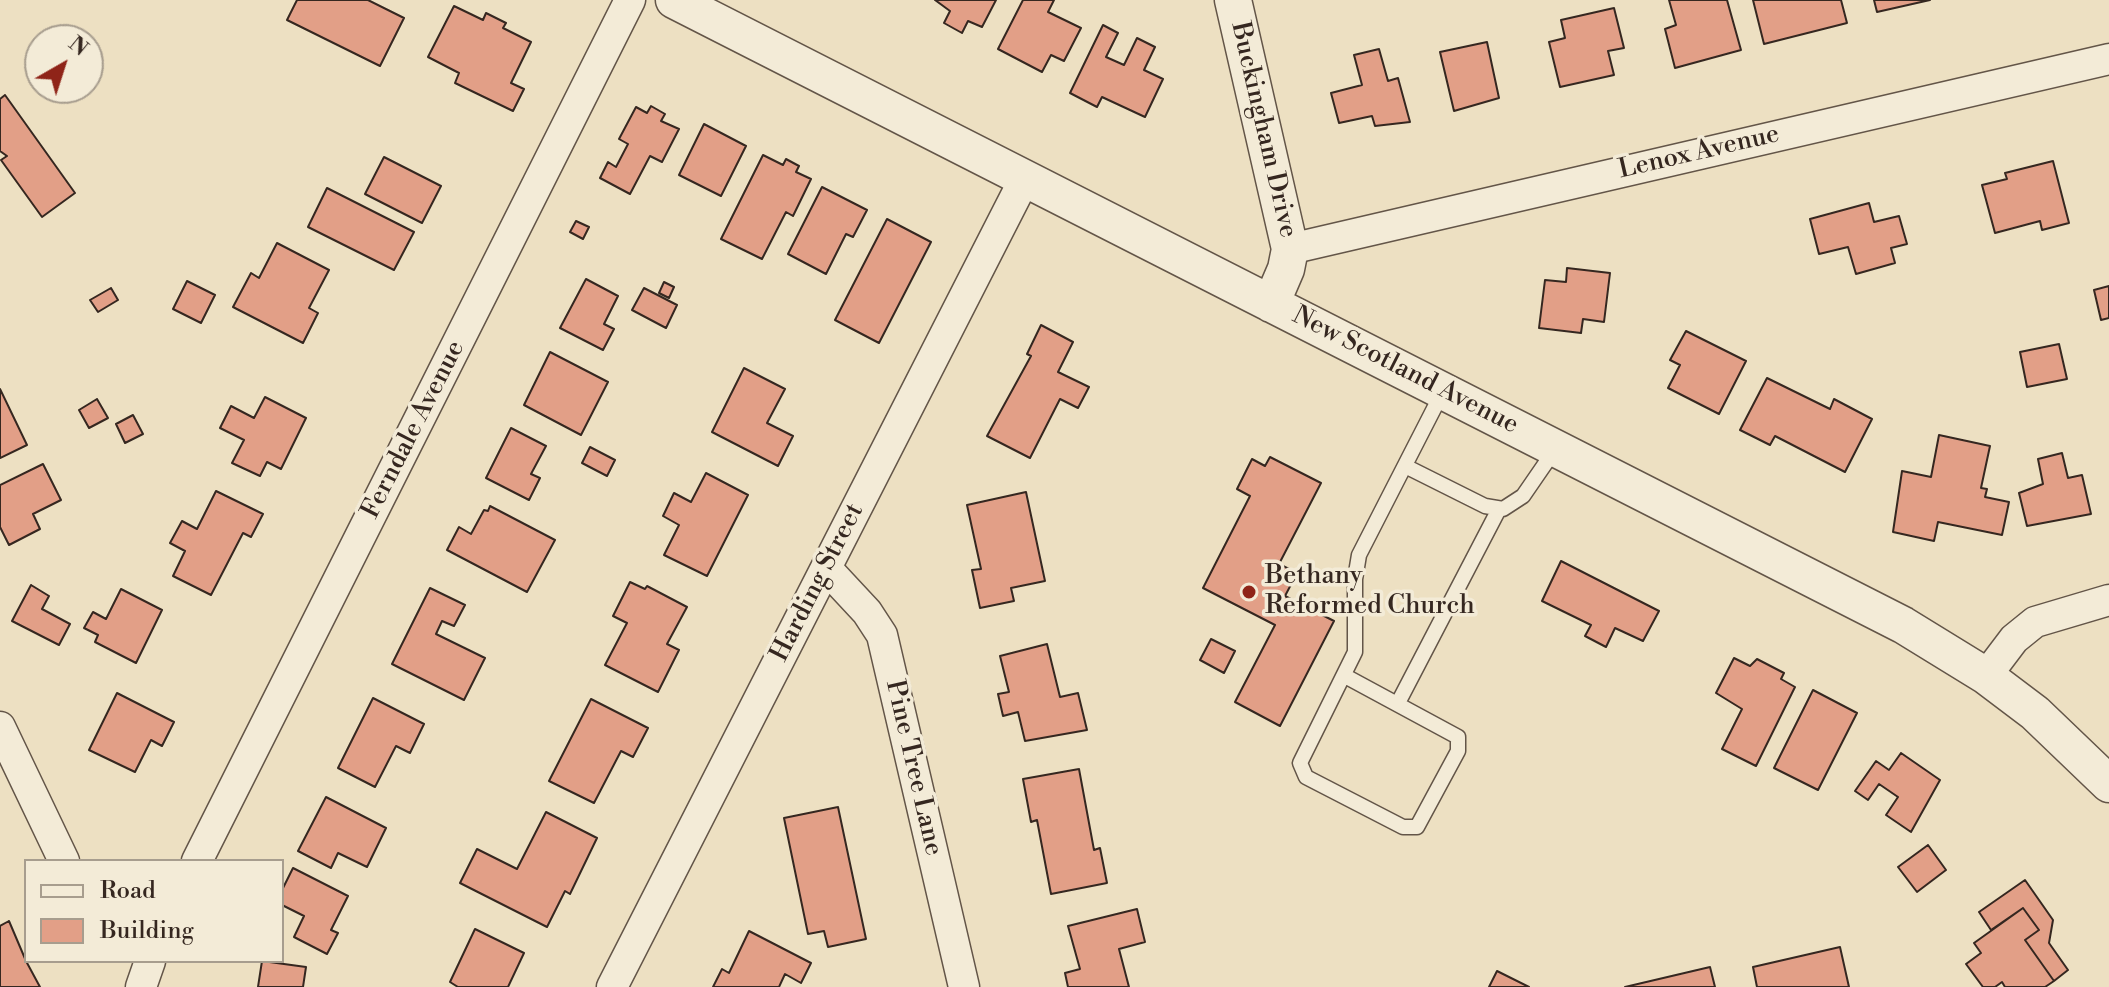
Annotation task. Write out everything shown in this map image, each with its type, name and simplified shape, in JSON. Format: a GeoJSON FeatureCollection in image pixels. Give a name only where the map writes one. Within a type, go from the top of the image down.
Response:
{"type":"FeatureCollection","features":[{"type":"Feature","properties":{"kind":"street","name":"Ferndale Avenue"},"geometry":{"type":"LineString","coordinates":[[198,859],[630,0]]}},
{"type":"Feature","properties":{"kind":"street","name":"New Scotland Avenue"},"geometry":{"type":"LineString","coordinates":[[674,0],[1903,625],[1986,676],[2047,723],[2109,784]]}},
{"type":"Feature","properties":{"kind":"street","name":"Buckingham Drive"},"geometry":{"type":"LineString","coordinates":[[1233,0],[1290,249],[1286,269],[1271,304]]}},
{"type":"Feature","properties":{"kind":"street","name":"Lenox Avenue"},"geometry":{"type":"LineString","coordinates":[[1290,249],[2109,59]]}},
{"type":"Feature","properties":{"kind":"street","name":"Harding Street"},"geometry":{"type":"LineString","coordinates":[[612,987],[1024,180]]}},
{"type":"Feature","properties":{"kind":"street","name":"Pine Tree Lane"},"geometry":{"type":"LineString","coordinates":[[826,568],[867,612],[882,635],[964,987]]}},
{"type":"Feature","properties":{"kind":"street"},"geometry":{"type":"LineString","coordinates":[[1986,676],[2009,645],[2035,622],[2109,600]]}},
{"type":"Feature","properties":{"kind":"street"},"geometry":{"type":"LineString","coordinates":[[0,727],[63,859]]}},
{"type":"Feature","properties":{"kind":"lane"},"geometry":{"type":"LineString","coordinates":[[1345,676],[1455,732],[1460,742],[1423,821],[1412,828],[1309,778],[1301,769],[1302,758],[1357,647],[1357,561],[1443,391]]}},
{"type":"Feature","properties":{"kind":"lane"},"geometry":{"type":"LineString","coordinates":[[1405,466],[1485,506],[1499,509],[1519,501],[1556,448]]}},
{"type":"Feature","properties":{"kind":"lane"},"geometry":{"type":"LineString","coordinates":[[1398,703],[1499,509]]}},
{"type":"Feature","properties":{"kind":"building"},"geometry":{"type":"Polygon","coordinates":[[[297,0],[368,0],[404,18],[380,66],[287,20],[297,0]]]}},
{"type":"Feature","properties":{"kind":"building"},"geometry":{"type":"Polygon","coordinates":[[[935,0],[996,0],[982,27],[968,21],[962,33],[944,23],[950,11],[935,0]]]}},
{"type":"Feature","properties":{"kind":"building"},"geometry":{"type":"Polygon","coordinates":[[[1023,0],[1054,0],[1048,12],[1081,28],[1064,61],[1051,55],[1042,72],[998,49],[1023,0]]]}},
{"type":"Feature","properties":{"kind":"building"},"geometry":{"type":"Polygon","coordinates":[[[1669,0],[1727,0],[1741,50],[1675,68],[1665,29],[1676,25],[1669,0]]]}},
{"type":"Feature","properties":{"kind":"building"},"geometry":{"type":"Polygon","coordinates":[[[1753,0],[1841,0],[1847,23],[1764,44],[1753,0]]]}},
{"type":"Feature","properties":{"kind":"building"},"geometry":{"type":"Polygon","coordinates":[[[1874,0],[1930,0],[1877,12],[1874,0]]]}},
{"type":"Feature","properties":{"kind":"building"},"geometry":{"type":"Polygon","coordinates":[[[454,6],[483,20],[486,13],[506,23],[503,28],[531,42],[511,83],[524,89],[513,111],[455,83],[459,73],[428,57],[454,6]]]}},
{"type":"Feature","properties":{"kind":"building"},"geometry":{"type":"Polygon","coordinates":[[[1614,8],[1624,48],[1608,51],[1614,75],[1560,87],[1549,42],[1565,38],[1561,20],[1614,8]]]}},
{"type":"Feature","properties":{"kind":"building"},"geometry":{"type":"Polygon","coordinates":[[[1103,25],[1118,33],[1106,57],[1124,65],[1137,38],[1155,47],[1144,70],[1163,79],[1145,117],[1102,97],[1097,107],[1070,93],[1103,25]]]}},
{"type":"Feature","properties":{"kind":"building"},"geometry":{"type":"Polygon","coordinates":[[[1487,42],[1499,98],[1454,111],[1440,52],[1487,42]]]}},
{"type":"Feature","properties":{"kind":"building"},"geometry":{"type":"Polygon","coordinates":[[[1379,49],[1388,81],[1398,78],[1410,122],[1375,126],[1372,116],[1339,123],[1331,93],[1362,85],[1354,55],[1379,49]]]}},
{"type":"Feature","properties":{"kind":"building"},"geometry":{"type":"Polygon","coordinates":[[[5,95],[75,193],[42,217],[1,160],[7,156],[0,151],[0,99],[5,95]]]}},
{"type":"Feature","properties":{"kind":"building"},"geometry":{"type":"Polygon","coordinates":[[[651,106],[665,114],[661,121],[679,129],[662,162],[650,156],[630,194],[600,178],[608,162],[616,167],[628,144],[619,139],[636,107],[647,113],[651,106]]]}},
{"type":"Feature","properties":{"kind":"building"},"geometry":{"type":"Polygon","coordinates":[[[704,124],[746,146],[721,196],[679,175],[704,124]]]}},
{"type":"Feature","properties":{"kind":"building"},"geometry":{"type":"Polygon","coordinates":[[[763,155],[783,165],[786,159],[799,166],[796,172],[811,179],[793,216],[786,212],[762,259],[721,239],[763,155]]]}},
{"type":"Feature","properties":{"kind":"building"},"geometry":{"type":"Polygon","coordinates":[[[384,157],[441,186],[422,223],[365,194],[384,157]]]}},
{"type":"Feature","properties":{"kind":"building"},"geometry":{"type":"Polygon","coordinates":[[[2053,161],[2069,223],[2042,230],[2040,221],[1995,233],[1982,185],[2007,179],[2005,173],[2053,161]]]}},
{"type":"Feature","properties":{"kind":"building"},"geometry":{"type":"Polygon","coordinates":[[[822,187],[867,210],[853,237],[846,234],[826,274],[788,254],[822,187]]]}},
{"type":"Feature","properties":{"kind":"building"},"geometry":{"type":"Polygon","coordinates":[[[327,188],[414,232],[394,270],[308,227],[327,188]]]}},
{"type":"Feature","properties":{"kind":"building"},"geometry":{"type":"Polygon","coordinates":[[[1869,203],[1874,222],[1899,216],[1907,244],[1891,248],[1895,263],[1856,274],[1848,247],[1819,254],[1810,219],[1869,203]]]}},
{"type":"Feature","properties":{"kind":"building"},"geometry":{"type":"Polygon","coordinates":[[[887,219],[931,242],[879,343],[835,320],[887,219]]]}},
{"type":"Feature","properties":{"kind":"building"},"geometry":{"type":"Polygon","coordinates":[[[576,221],[589,227],[583,239],[570,232],[576,221]]]}},
{"type":"Feature","properties":{"kind":"building"},"geometry":{"type":"Polygon","coordinates":[[[277,243],[329,270],[309,308],[318,313],[303,343],[233,307],[251,273],[259,278],[277,243]]]}},
{"type":"Feature","properties":{"kind":"building"},"geometry":{"type":"Polygon","coordinates":[[[1567,268],[1610,273],[1604,322],[1583,319],[1581,333],[1539,328],[1545,280],[1566,282],[1567,268]]]}},
{"type":"Feature","properties":{"kind":"building"},"geometry":{"type":"Polygon","coordinates":[[[586,279],[618,296],[604,324],[614,329],[603,350],[560,328],[586,279]]]}},
{"type":"Feature","properties":{"kind":"building"},"geometry":{"type":"Polygon","coordinates":[[[187,281],[215,295],[201,323],[173,309],[187,281]]]}},
{"type":"Feature","properties":{"kind":"building"},"geometry":{"type":"Polygon","coordinates":[[[664,282],[674,287],[669,298],[659,293],[664,282]]]}},
{"type":"Feature","properties":{"kind":"building"},"geometry":{"type":"Polygon","coordinates":[[[2109,286],[2109,318],[2101,320],[2094,290],[2109,286]]]}},
{"type":"Feature","properties":{"kind":"building"},"geometry":{"type":"Polygon","coordinates":[[[111,288],[118,300],[98,312],[90,300],[111,288]]]}},
{"type":"Feature","properties":{"kind":"building"},"geometry":{"type":"Polygon","coordinates":[[[644,288],[677,305],[666,328],[632,310],[644,288]]]}},
{"type":"Feature","properties":{"kind":"building"},"geometry":{"type":"Polygon","coordinates":[[[1041,325],[1073,342],[1058,372],[1089,387],[1078,408],[1060,399],[1030,458],[987,436],[1031,356],[1027,354],[1041,325]]]}},
{"type":"Feature","properties":{"kind":"building"},"geometry":{"type":"Polygon","coordinates":[[[1686,331],[1746,361],[1719,414],[1668,388],[1680,365],[1670,360],[1686,331]]]}},
{"type":"Feature","properties":{"kind":"building"},"geometry":{"type":"Polygon","coordinates":[[[2059,344],[2067,379],[2027,387],[2020,352],[2059,344]]]}},
{"type":"Feature","properties":{"kind":"building"},"geometry":{"type":"Polygon","coordinates":[[[550,352],[608,382],[581,435],[524,405],[550,352]]]}},
{"type":"Feature","properties":{"kind":"building"},"geometry":{"type":"Polygon","coordinates":[[[744,368],[785,389],[767,423],[793,436],[778,466],[712,432],[744,368]]]}},
{"type":"Feature","properties":{"kind":"building"},"geometry":{"type":"Polygon","coordinates":[[[1767,378],[1830,409],[1834,399],[1872,419],[1845,472],[1775,436],[1770,445],[1740,430],[1767,378]]]}},
{"type":"Feature","properties":{"kind":"building"},"geometry":{"type":"Polygon","coordinates":[[[0,389],[27,445],[0,458],[0,389]]]}},
{"type":"Feature","properties":{"kind":"building"},"geometry":{"type":"Polygon","coordinates":[[[265,397],[306,418],[281,469],[267,462],[260,476],[232,463],[244,440],[220,428],[231,406],[254,418],[265,397]]]}},
{"type":"Feature","properties":{"kind":"building"},"geometry":{"type":"Polygon","coordinates":[[[97,399],[108,418],[89,428],[79,410],[97,399]]]}},
{"type":"Feature","properties":{"kind":"building"},"geometry":{"type":"Polygon","coordinates":[[[133,415],[143,434],[125,443],[116,424],[133,415]]]}},
{"type":"Feature","properties":{"kind":"building"},"geometry":{"type":"Polygon","coordinates":[[[511,428],[546,446],[531,474],[540,478],[529,500],[486,478],[511,428]]]}},
{"type":"Feature","properties":{"kind":"building"},"geometry":{"type":"Polygon","coordinates":[[[1939,435],[1990,446],[1981,488],[1987,489],[1985,497],[2009,502],[2002,535],[1938,522],[1934,541],[1893,532],[1902,471],[1931,477],[1939,435]]]}},
{"type":"Feature","properties":{"kind":"building"},"geometry":{"type":"Polygon","coordinates":[[[590,447],[615,460],[607,476],[582,463],[590,447]]]}},
{"type":"Feature","properties":{"kind":"building"},"geometry":{"type":"Polygon","coordinates":[[[2062,453],[2068,478],[2082,475],[2091,514],[2027,526],[2019,493],[2043,484],[2038,459],[2062,453]]]}},
{"type":"Feature","properties":{"kind":"building","name":"Bethany Reformed Church"},"geometry":{"type":"Polygon","coordinates":[[[1270,457],[1321,483],[1279,564],[1297,573],[1285,596],[1334,621],[1280,726],[1235,702],[1275,625],[1203,588],[1250,496],[1237,489],[1252,459],[1265,466],[1270,457]]]}},
{"type":"Feature","properties":{"kind":"building"},"geometry":{"type":"Polygon","coordinates":[[[43,464],[61,500],[33,514],[40,529],[9,545],[0,527],[0,485],[43,464]]]}},
{"type":"Feature","properties":{"kind":"building"},"geometry":{"type":"Polygon","coordinates":[[[706,473],[748,495],[707,576],[664,555],[679,525],[663,516],[674,493],[691,502],[706,473]]]}},
{"type":"Feature","properties":{"kind":"building"},"geometry":{"type":"Polygon","coordinates":[[[216,491],[263,514],[251,537],[243,533],[211,595],[173,576],[185,551],[170,543],[182,521],[197,529],[216,491]]]}},
{"type":"Feature","properties":{"kind":"building"},"geometry":{"type":"Polygon","coordinates":[[[1026,492],[1045,581],[1011,588],[1014,601],[980,608],[972,570],[981,569],[967,505],[1026,492]]]}},
{"type":"Feature","properties":{"kind":"building"},"geometry":{"type":"Polygon","coordinates":[[[490,506],[555,540],[527,592],[447,550],[459,527],[471,534],[484,510],[488,511],[490,506]]]}},
{"type":"Feature","properties":{"kind":"building"},"geometry":{"type":"Polygon","coordinates":[[[1561,561],[1659,611],[1643,641],[1615,628],[1606,647],[1585,636],[1591,625],[1542,601],[1561,561]]]}},
{"type":"Feature","properties":{"kind":"building"},"geometry":{"type":"Polygon","coordinates":[[[630,582],[645,589],[647,586],[687,607],[667,644],[679,650],[658,692],[605,665],[627,623],[613,616],[630,582]]]}},
{"type":"Feature","properties":{"kind":"building"},"geometry":{"type":"Polygon","coordinates":[[[31,585],[49,596],[42,609],[70,624],[59,645],[12,621],[31,585]]]}},
{"type":"Feature","properties":{"kind":"building"},"geometry":{"type":"Polygon","coordinates":[[[430,588],[465,605],[454,626],[442,621],[436,634],[485,658],[464,700],[392,664],[430,588]]]}},
{"type":"Feature","properties":{"kind":"building"},"geometry":{"type":"Polygon","coordinates":[[[121,589],[162,610],[136,663],[95,642],[98,635],[84,628],[93,612],[106,619],[121,589]]]}},
{"type":"Feature","properties":{"kind":"building"},"geometry":{"type":"Polygon","coordinates":[[[1211,639],[1235,651],[1224,673],[1200,660],[1211,639]]]}},
{"type":"Feature","properties":{"kind":"building"},"geometry":{"type":"Polygon","coordinates":[[[1047,644],[1060,697],[1078,693],[1087,730],[1025,741],[1018,712],[1003,716],[998,694],[1009,692],[1000,656],[1047,644]]]}},
{"type":"Feature","properties":{"kind":"building"},"geometry":{"type":"Polygon","coordinates":[[[1734,658],[1750,666],[1757,659],[1784,673],[1781,679],[1795,687],[1756,766],[1722,749],[1742,709],[1716,693],[1734,658]]]}},
{"type":"Feature","properties":{"kind":"building"},"geometry":{"type":"Polygon","coordinates":[[[1813,690],[1857,713],[1818,790],[1774,768],[1813,690]]]}},
{"type":"Feature","properties":{"kind":"building"},"geometry":{"type":"Polygon","coordinates":[[[117,693],[174,722],[162,746],[151,740],[135,772],[89,750],[117,693]]]}},
{"type":"Feature","properties":{"kind":"building"},"geometry":{"type":"Polygon","coordinates":[[[373,698],[424,724],[410,753],[396,746],[375,787],[338,768],[373,698]]]}},
{"type":"Feature","properties":{"kind":"building"},"geometry":{"type":"Polygon","coordinates":[[[591,699],[648,728],[633,757],[621,751],[594,803],[549,781],[591,699]]]}},
{"type":"Feature","properties":{"kind":"building"},"geometry":{"type":"Polygon","coordinates":[[[1901,753],[1940,780],[1911,832],[1886,815],[1898,797],[1879,784],[1868,800],[1855,791],[1876,761],[1889,770],[1901,753]]]}},
{"type":"Feature","properties":{"kind":"building"},"geometry":{"type":"Polygon","coordinates":[[[1079,769],[1094,850],[1100,848],[1107,883],[1051,894],[1037,820],[1031,822],[1023,779],[1079,769]]]}},
{"type":"Feature","properties":{"kind":"building"},"geometry":{"type":"Polygon","coordinates":[[[326,797],[386,828],[367,867],[338,853],[331,868],[298,851],[326,797]]]}},
{"type":"Feature","properties":{"kind":"building"},"geometry":{"type":"Polygon","coordinates":[[[838,807],[866,939],[828,947],[824,931],[808,934],[784,818],[838,807]]]}},
{"type":"Feature","properties":{"kind":"building"},"geometry":{"type":"Polygon","coordinates":[[[546,812],[597,838],[570,894],[565,891],[547,927],[460,883],[477,849],[517,869],[546,812]]]}},
{"type":"Feature","properties":{"kind":"building"},"geometry":{"type":"Polygon","coordinates":[[[1928,845],[1946,870],[1917,892],[1898,867],[1928,845]]]}},
{"type":"Feature","properties":{"kind":"building"},"geometry":{"type":"Polygon","coordinates":[[[293,868],[348,896],[331,930],[338,933],[327,954],[294,937],[304,916],[284,906],[284,886],[293,868]]]}},
{"type":"Feature","properties":{"kind":"building"},"geometry":{"type":"Polygon","coordinates":[[[2025,880],[2053,920],[2049,943],[2068,970],[2054,981],[2025,940],[2039,930],[2023,908],[1991,930],[1979,912],[2025,880]]]}},
{"type":"Feature","properties":{"kind":"building"},"geometry":{"type":"Polygon","coordinates":[[[2023,908],[2039,930],[2025,940],[2054,981],[2045,987],[2005,987],[2002,982],[1995,987],[1983,987],[1966,964],[1981,953],[1974,943],[2023,908]]]}},
{"type":"Feature","properties":{"kind":"building"},"geometry":{"type":"Polygon","coordinates":[[[1137,909],[1145,942],[1119,949],[1129,987],[1068,987],[1065,973],[1080,969],[1068,926],[1137,909]]]}},
{"type":"Feature","properties":{"kind":"building"},"geometry":{"type":"Polygon","coordinates":[[[9,921],[24,963],[27,963],[40,987],[0,987],[0,926],[9,921]]]}},
{"type":"Feature","properties":{"kind":"building"},"geometry":{"type":"Polygon","coordinates":[[[475,929],[524,953],[508,987],[458,987],[450,982],[475,929]]]}},
{"type":"Feature","properties":{"kind":"building"},"geometry":{"type":"Polygon","coordinates":[[[749,931],[811,963],[801,983],[785,974],[779,987],[713,987],[722,969],[729,973],[749,931]]]}},
{"type":"Feature","properties":{"kind":"building"},"geometry":{"type":"Polygon","coordinates":[[[1840,947],[1849,987],[1757,987],[1753,967],[1840,947]]]}},
{"type":"Feature","properties":{"kind":"building"},"geometry":{"type":"Polygon","coordinates":[[[262,963],[306,967],[303,987],[258,987],[262,963]]]}},
{"type":"Feature","properties":{"kind":"building"},"geometry":{"type":"Polygon","coordinates":[[[1710,967],[1715,987],[1625,987],[1710,967]]]}},
{"type":"Feature","properties":{"kind":"building"},"geometry":{"type":"Polygon","coordinates":[[[1497,971],[1529,987],[1489,987],[1497,971]]]}},
{"type":"Feature","properties":{"kind":"place","name":"Bethany Reformed Church"},"geometry":{"type":"Point","coordinates":[1249,592]}}]}
